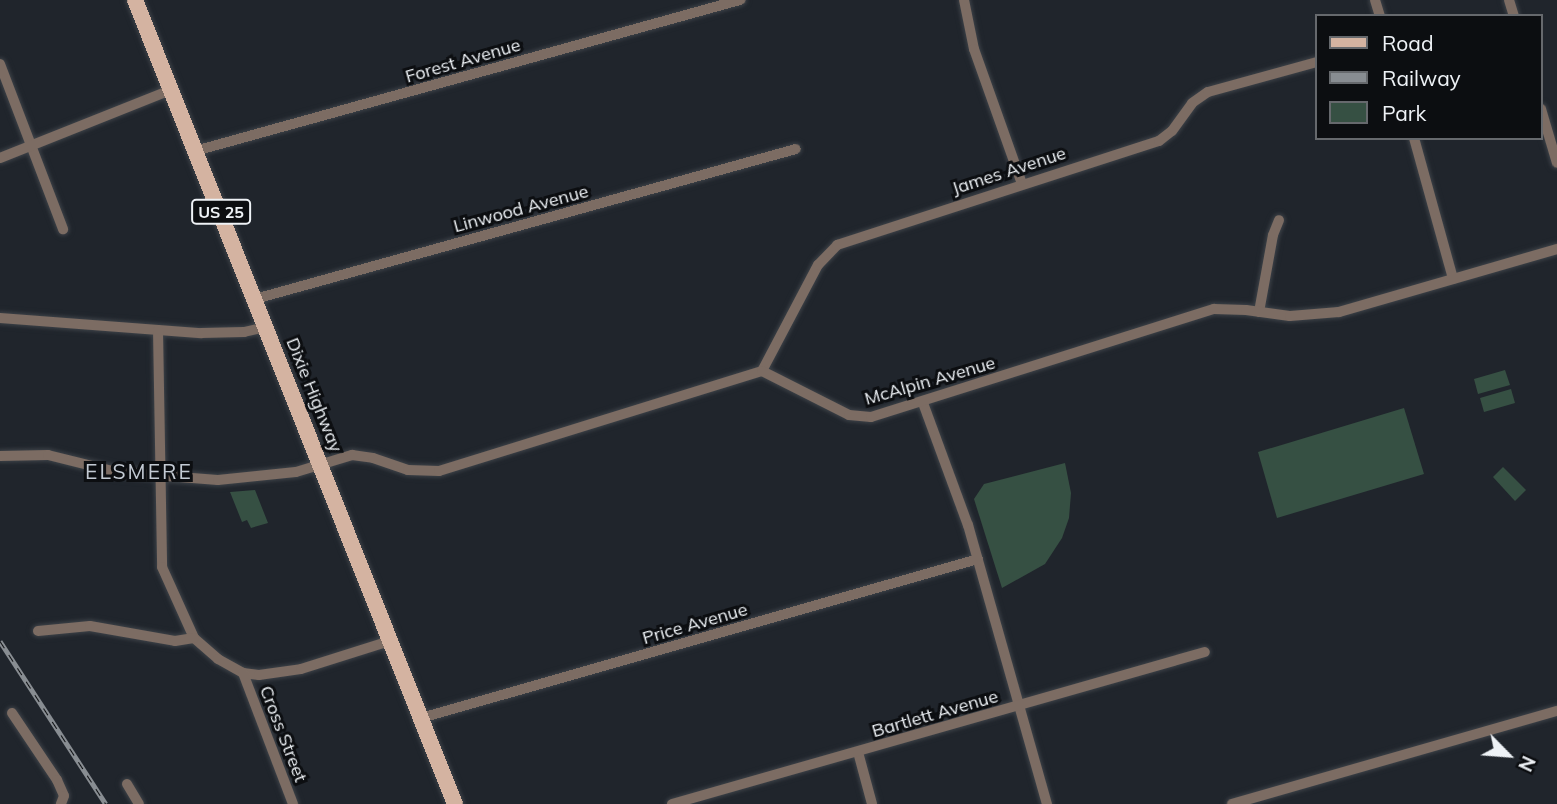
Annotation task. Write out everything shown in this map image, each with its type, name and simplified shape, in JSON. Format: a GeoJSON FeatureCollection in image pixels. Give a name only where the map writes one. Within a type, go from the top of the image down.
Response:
{"type":"FeatureCollection","features":[{"type":"Feature","properties":{"kind":"main road","name":"Dixie Highway"},"geometry":{"type":"LineString","coordinates":[[135,0],[455,804]]}},
{"type":"Feature","properties":{"kind":"street","name":"Forest Avenue"},"geometry":{"type":"LineString","coordinates":[[195,151],[740,0]]}},
{"type":"Feature","properties":{"kind":"street"},"geometry":{"type":"LineString","coordinates":[[964,0],[974,49],[1022,184]]}},
{"type":"Feature","properties":{"kind":"street","name":"James Avenue"},"geometry":{"type":"LineString","coordinates":[[762,371],[818,265],[829,250],[837,245],[1159,141],[1172,131],[1192,103],[1208,92],[1316,62]]}},
{"type":"Feature","properties":{"kind":"street"},"geometry":{"type":"LineString","coordinates":[[0,64],[63,229]]}},
{"type":"Feature","properties":{"kind":"street"},"geometry":{"type":"LineString","coordinates":[[0,158],[171,90]]}},
{"type":"Feature","properties":{"kind":"street"},"geometry":{"type":"LineString","coordinates":[[1543,116],[1557,163]]}},
{"type":"Feature","properties":{"kind":"street"},"geometry":{"type":"LineString","coordinates":[[1415,140],[1453,279]]}},
{"type":"Feature","properties":{"kind":"street","name":"Linwood Avenue"},"geometry":{"type":"LineString","coordinates":[[255,299],[796,149]]}},
{"type":"Feature","properties":{"kind":"street"},"geometry":{"type":"LineString","coordinates":[[1259,312],[1273,235],[1279,220]]}},
{"type":"Feature","properties":{"kind":"street","name":"McAlpin Avenue"},"geometry":{"type":"LineString","coordinates":[[762,371],[849,415],[862,418],[923,403],[1214,309],[1313,316],[1557,249]]}},
{"type":"Feature","properties":{"kind":"street"},"geometry":{"type":"LineString","coordinates":[[0,318],[158,330],[244,332],[265,327]]}},
{"type":"Feature","properties":{"kind":"street","name":"Cross Street"},"geometry":{"type":"LineString","coordinates":[[158,330],[162,425],[162,567],[194,638],[205,650],[243,673],[293,804]]}},
{"type":"Feature","properties":{"kind":"street"},"geometry":{"type":"LineString","coordinates":[[0,456],[48,455],[116,472],[239,479],[296,471],[340,457],[360,455],[408,470],[439,471],[762,371]]}},
{"type":"Feature","properties":{"kind":"street"},"geometry":{"type":"LineString","coordinates":[[923,403],[978,559],[1047,804]]}},
{"type":"Feature","properties":{"kind":"street","name":"Price Avenue"},"geometry":{"type":"LineString","coordinates":[[421,718],[978,559]]}},
{"type":"Feature","properties":{"kind":"street"},"geometry":{"type":"LineString","coordinates":[[38,631],[90,626],[175,641],[194,638]]}},
{"type":"Feature","properties":{"kind":"street"},"geometry":{"type":"LineString","coordinates":[[243,673],[267,675],[290,672],[390,641]]}},
{"type":"Feature","properties":{"kind":"street","name":"Bartlett Avenue"},"geometry":{"type":"LineString","coordinates":[[672,804],[1205,652]]}},
{"type":"Feature","properties":{"kind":"street"},"geometry":{"type":"LineString","coordinates":[[1232,804],[1557,711]]}},
{"type":"Feature","properties":{"kind":"street"},"geometry":{"type":"LineString","coordinates":[[12,713],[57,780],[64,796],[61,804]]}},
{"type":"Feature","properties":{"kind":"street"},"geometry":{"type":"LineString","coordinates":[[858,752],[872,804]]}},
{"type":"Feature","properties":{"kind":"street"},"geometry":{"type":"LineString","coordinates":[[127,784],[139,804]]}},
{"type":"Feature","properties":{"kind":"green space"},"geometry":{"type":"Polygon","coordinates":[[[1505,370],[1510,385],[1478,394],[1474,379],[1505,370]]]}},
{"type":"Feature","properties":{"kind":"green space"},"geometry":{"type":"Polygon","coordinates":[[[1511,389],[1515,403],[1484,412],[1480,398],[1511,389]]]}},
{"type":"Feature","properties":{"kind":"green space"},"geometry":{"type":"Polygon","coordinates":[[[1404,408],[1424,474],[1277,518],[1258,452],[1404,408]]]}},
{"type":"Feature","properties":{"kind":"green space"},"geometry":{"type":"Polygon","coordinates":[[[1065,463],[1071,493],[1069,518],[1062,538],[1045,564],[1002,588],[974,499],[984,484],[1065,463]]]}},
{"type":"Feature","properties":{"kind":"green space"},"geometry":{"type":"Polygon","coordinates":[[[1503,467],[1526,490],[1515,501],[1493,477],[1503,467]]]}},
{"type":"Feature","properties":{"kind":"green space"},"geometry":{"type":"Polygon","coordinates":[[[255,490],[268,523],[251,528],[247,520],[242,522],[230,492],[255,490]]]}},
{"type":"Feature","properties":{"kind":"railway"},"geometry":{"type":"LineString","coordinates":[[0,641],[106,804]]}},
{"type":"Feature","properties":{"kind":"district","name":"ELSMERE"},"geometry":{"type":"Point","coordinates":[139,471]}}]}
